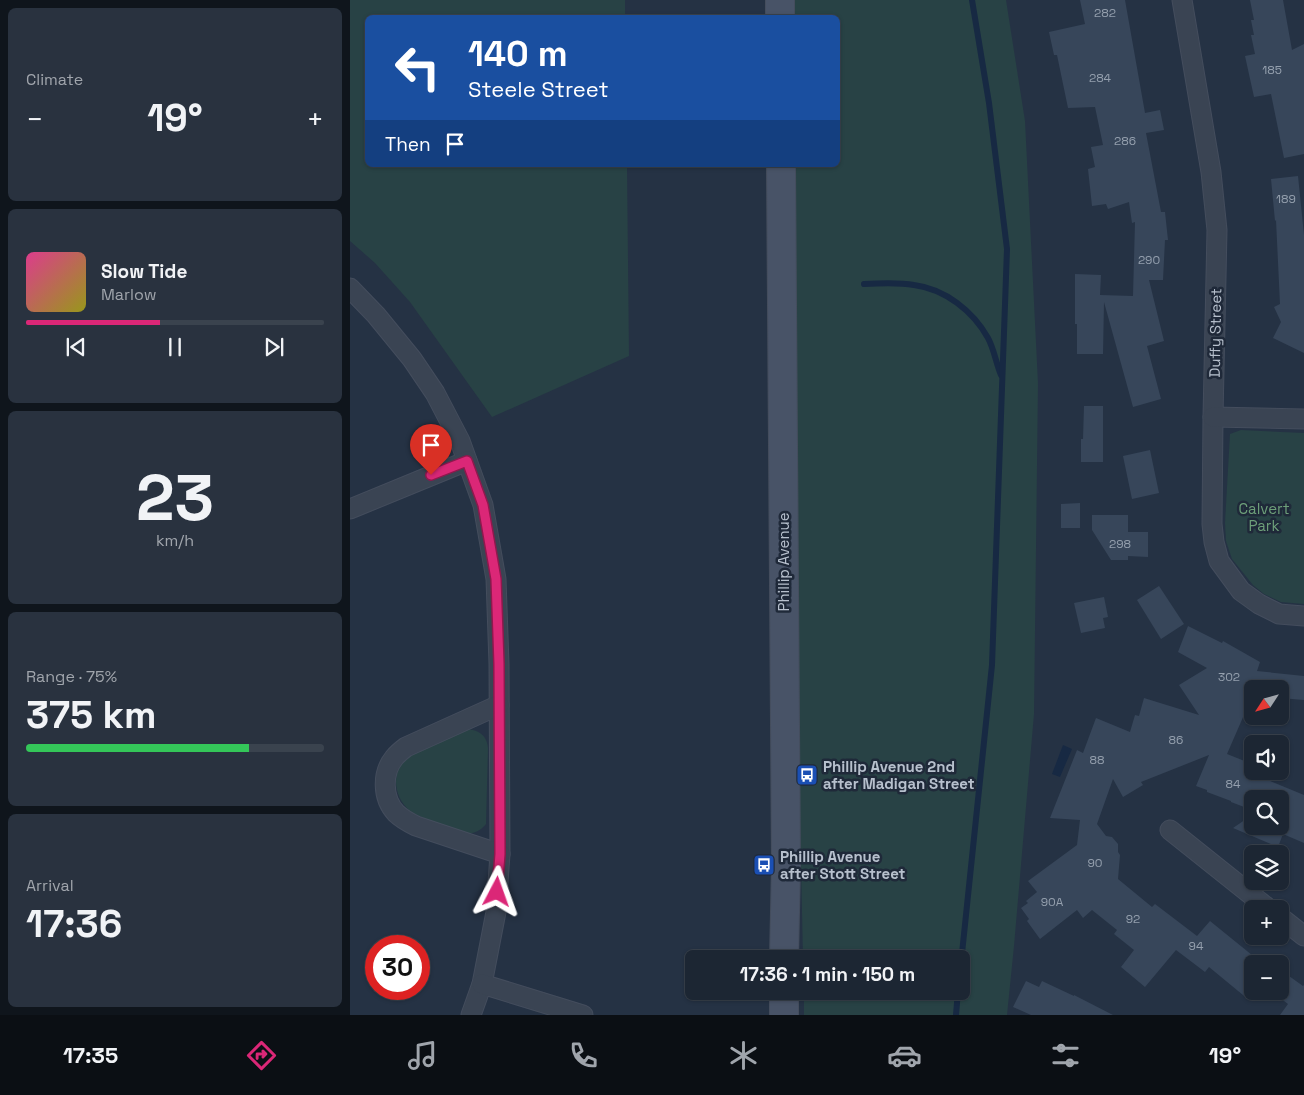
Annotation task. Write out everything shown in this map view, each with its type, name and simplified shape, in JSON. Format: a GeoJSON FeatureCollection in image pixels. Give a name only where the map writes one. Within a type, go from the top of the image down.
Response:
{"type":"FeatureCollection","features":[{"type":"Feature","properties":{"kind":"street"},"geometry":{"type":"LineString","coordinates":[[780,0],[780,15]]}},
{"type":"Feature","properties":{"kind":"street","name":"Duffy Street"},"geometry":{"type":"LineString","coordinates":[[1182,0],[1211,172],[1217,230],[1213,417],[1212,524],[1214,542],[1219,561],[1241,591],[1259,604],[1279,614],[1304,616]]}},
{"type":"Feature","properties":{"kind":"street","name":"Phillip Avenue"},"geometry":{"type":"LineString","coordinates":[[781,167],[786,865],[784,950]]}},
{"type":"Feature","properties":{"kind":"street"},"geometry":{"type":"LineString","coordinates":[[350,288],[376,315],[412,359],[435,393],[460,441],[483,505],[496,579],[499,664],[500,854],[496,912],[482,984],[471,1015]]}},
{"type":"Feature","properties":{"kind":"street"},"geometry":{"type":"LineString","coordinates":[[1213,417],[1304,419]]}},
{"type":"Feature","properties":{"kind":"street"},"geometry":{"type":"LineString","coordinates":[[350,509],[467,461]]}},
{"type":"Feature","properties":{"kind":"street"},"geometry":{"type":"LineString","coordinates":[[499,705],[406,747],[390,765],[386,775],[385,787],[388,800],[394,811],[404,820],[416,826],[500,854]]}},
{"type":"Feature","properties":{"kind":"street"},"geometry":{"type":"LineString","coordinates":[[1170,830],[1258,900]]}},
{"type":"Feature","properties":{"kind":"street"},"geometry":{"type":"LineString","coordinates":[[1289,924],[1304,936]]}},
{"type":"Feature","properties":{"kind":"street"},"geometry":{"type":"LineString","coordinates":[[482,984],[582,1015]]}},
{"type":"Feature","properties":{"kind":"street"},"geometry":{"type":"LineString","coordinates":[[784,1000],[784,1015]]}},
{"type":"Feature","properties":{"kind":"green space"},"geometry":{"type":"Polygon","coordinates":[[[350,0],[625,0],[625,15],[365,15],[365,167],[627,167],[629,356],[492,417],[410,302],[375,263],[350,241],[350,0]]]}},
{"type":"Feature","properties":{"kind":"green space"},"geometry":{"type":"Polygon","coordinates":[[[782,0],[1006,0],[1025,121],[1038,383],[1034,714],[1007,1015],[804,1015],[804,1000],[970,1000],[970,950],[803,950],[786,167],[840,167],[840,15],[782,15],[782,0]]]}},
{"type":"Feature","properties":{"kind":"green space","name":"Calvert Park"},"geometry":{"type":"Polygon","coordinates":[[[1241,430],[1304,433],[1304,604],[1281,602],[1264,594],[1253,585],[1232,559],[1226,541],[1225,523],[1230,434],[1241,430]]]}},
{"type":"Feature","properties":{"kind":"green space"},"geometry":{"type":"Polygon","coordinates":[[[463,729],[480,733],[486,739],[488,748],[486,824],[477,831],[467,834],[428,820],[409,810],[400,797],[396,782],[399,767],[409,755],[463,729]]]}},
{"type":"Feature","properties":{"kind":"water"},"geometry":{"type":"Polygon","coordinates":[[[1063,745],[1072,749],[1060,777],[1052,774],[1063,745]]]}},
{"type":"Feature","properties":{"kind":"building"},"geometry":{"type":"Polygon","coordinates":[[[1080,0],[1125,0],[1145,113],[1160,110],[1164,130],[1146,133],[1161,212],[1165,212],[1168,240],[1165,240],[1163,280],[1149,280],[1164,341],[1147,346],[1161,399],[1133,407],[1104,302],[1103,354],[1077,354],[1075,274],[1101,275],[1100,295],[1133,296],[1135,222],[1132,223],[1129,202],[1108,209],[1106,204],[1092,206],[1088,169],[1095,167],[1091,147],[1103,145],[1095,107],[1068,108],[1057,55],[1054,55],[1049,32],[1085,24],[1080,0]]]}},
{"type":"Feature","properties":{"kind":"building"},"geometry":{"type":"Polygon","coordinates":[[[1250,0],[1283,0],[1292,50],[1304,44],[1304,154],[1284,158],[1271,94],[1254,97],[1245,56],[1255,54],[1251,35],[1254,35],[1251,20],[1254,20],[1250,0]]]}},
{"type":"Feature","properties":{"kind":"building"},"geometry":{"type":"Polygon","coordinates":[[[1298,176],[1304,235],[1304,353],[1273,338],[1281,322],[1274,307],[1280,304],[1276,220],[1271,179],[1298,176]]]}},
{"type":"Feature","properties":{"kind":"building"},"geometry":{"type":"Polygon","coordinates":[[[1084,406],[1103,406],[1103,462],[1081,462],[1084,406]]]}},
{"type":"Feature","properties":{"kind":"building"},"geometry":{"type":"Polygon","coordinates":[[[1150,450],[1159,493],[1132,499],[1123,456],[1150,450]]]}},
{"type":"Feature","properties":{"kind":"building"},"geometry":{"type":"Polygon","coordinates":[[[1080,503],[1080,528],[1061,528],[1061,504],[1080,503]]]}},
{"type":"Feature","properties":{"kind":"building"},"geometry":{"type":"Polygon","coordinates":[[[1092,515],[1128,515],[1128,532],[1148,532],[1148,557],[1128,556],[1128,560],[1111,560],[1092,530],[1092,515]]]}},
{"type":"Feature","properties":{"kind":"building"},"geometry":{"type":"Polygon","coordinates":[[[1159,586],[1184,624],[1161,639],[1137,600],[1159,586]]]}},
{"type":"Feature","properties":{"kind":"building"},"geometry":{"type":"Polygon","coordinates":[[[1104,597],[1108,617],[1103,618],[1105,628],[1081,633],[1074,603],[1104,597]]]}},
{"type":"Feature","properties":{"kind":"building"},"geometry":{"type":"Polygon","coordinates":[[[1188,626],[1222,643],[1223,641],[1260,662],[1257,671],[1304,676],[1304,700],[1289,699],[1289,680],[1244,680],[1244,715],[1227,754],[1244,761],[1244,780],[1268,780],[1304,795],[1304,843],[1285,835],[1289,835],[1289,790],[1244,790],[1244,807],[1196,786],[1209,755],[1141,782],[1143,785],[1123,797],[1113,779],[1097,824],[1106,836],[1112,837],[1118,844],[1120,855],[1118,879],[1152,907],[1155,904],[1197,936],[1210,921],[1252,955],[1244,955],[1244,996],[1209,967],[1205,972],[1176,950],[1145,987],[1121,967],[1134,950],[1114,934],[1117,930],[1092,910],[1083,918],[1077,910],[1040,939],[1027,921],[1029,919],[1021,908],[1037,892],[1028,881],[1077,845],[1080,820],[1050,818],[1077,750],[1083,753],[1096,718],[1130,732],[1135,715],[1139,716],[1144,698],[1199,715],[1179,685],[1207,668],[1178,652],[1188,626]]]}},
{"type":"Feature","properties":{"kind":"building"},"geometry":{"type":"Polygon","coordinates":[[[1244,820],[1244,833],[1233,828],[1244,820]]]}},
{"type":"Feature","properties":{"kind":"building"},"geometry":{"type":"Polygon","coordinates":[[[1250,835],[1283,835],[1279,845],[1273,845],[1250,835]]]}},
{"type":"Feature","properties":{"kind":"building"},"geometry":{"type":"Polygon","coordinates":[[[1289,976],[1304,985],[1304,1015],[1280,1015],[1288,1004],[1283,1000],[1289,1000],[1289,976]]]}},
{"type":"Feature","properties":{"kind":"building"},"geometry":{"type":"Polygon","coordinates":[[[1026,981],[1039,987],[1042,981],[1113,1015],[1031,1015],[1013,1007],[1026,981]]]}},
{"type":"Feature","properties":{"kind":"waterway"},"geometry":{"type":"LineString","coordinates":[[962,950],[992,665],[1007,249],[989,103],[972,0]]}},
{"type":"Feature","properties":{"kind":"waterway"},"geometry":{"type":"LineString","coordinates":[[864,284],[902,283],[925,287],[947,296],[966,310],[982,328],[992,347],[1001,375]]}},
{"type":"Feature","properties":{"kind":"waterway"},"geometry":{"type":"LineString","coordinates":[[956,1015],[957,1000]]}},
{"type":"Feature","properties":{"kind":"place","name":"Phillip Avenue 2nd after Madigan Street"},"geometry":{"type":"Point","coordinates":[807,775]}},
{"type":"Feature","properties":{"kind":"place","name":"Phillip Avenue after Stott Street"},"geometry":{"type":"Point","coordinates":[764,865]}},
{"type":"Feature","properties":{"kind":"route"},"geometry":{"type":"LineString","coordinates":[[431,475],[467,461],[483,505],[496,579],[499,664],[500,854],[497,892]]}}]}
